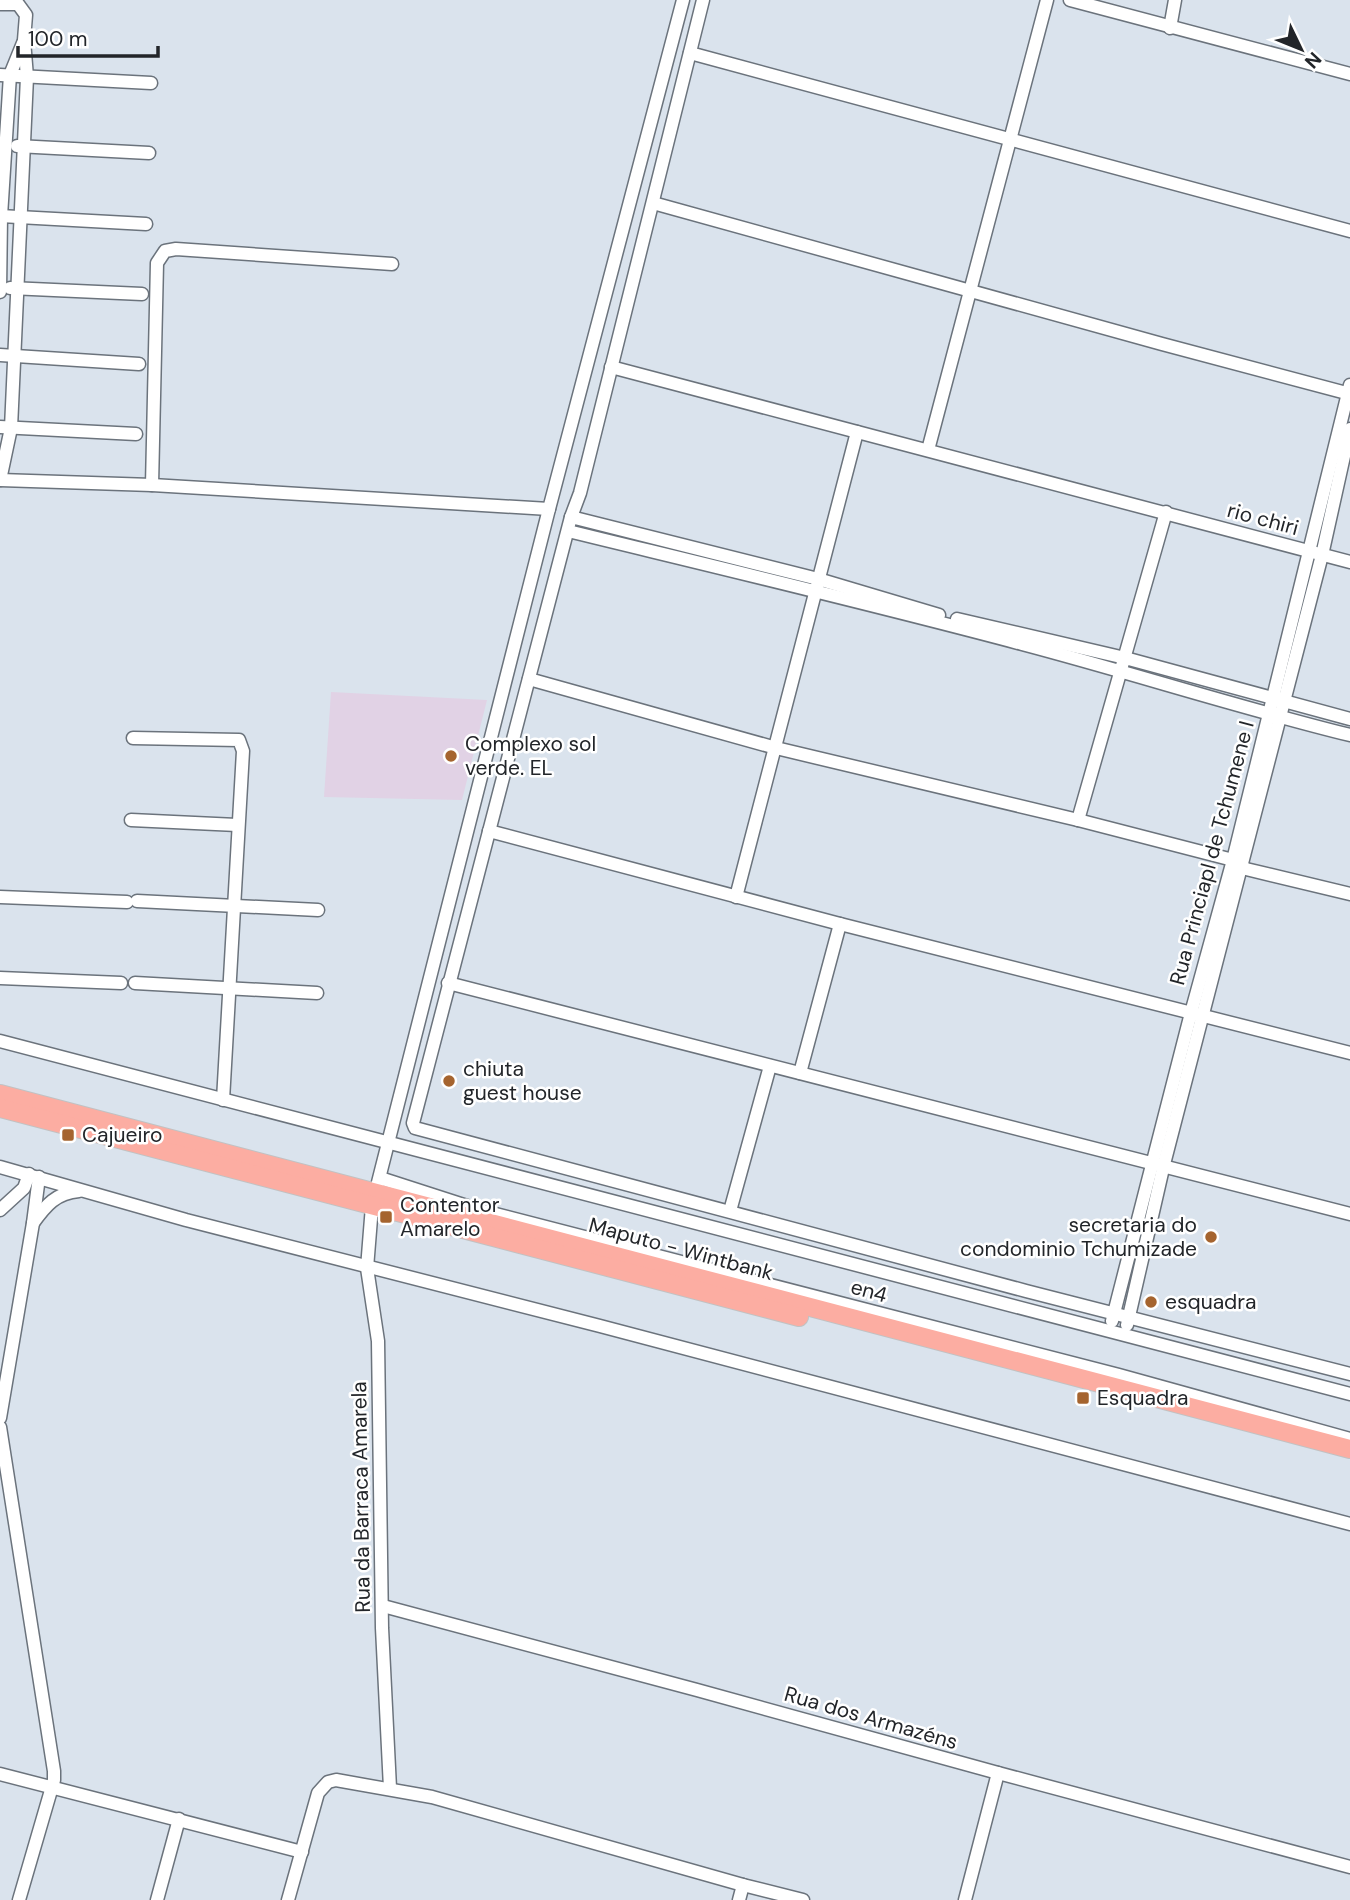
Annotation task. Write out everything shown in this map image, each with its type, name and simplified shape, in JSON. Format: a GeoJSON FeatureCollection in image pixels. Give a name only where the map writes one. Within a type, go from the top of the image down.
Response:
{"type":"FeatureCollection","features":[{"type":"Feature","properties":{"kind":"highway","name":"Maputo - Wintbank"},"geometry":{"type":"LineString","coordinates":[[0,1094],[1350,1449]]}},
{"type":"Feature","properties":{"kind":"highway","name":"Maputo - Wintbank"},"geometry":{"type":"LineString","coordinates":[[0,1108],[375,1192],[1350,1461]]}},
{"type":"Feature","properties":{"kind":"street","name":"Rua da Barraca Amarela"},"geometry":{"type":"LineString","coordinates":[[390,1788],[383,1606],[378,1342],[367,1268],[375,1192],[549,509],[683,0]]}},
{"type":"Feature","properties":{"kind":"street"},"geometry":{"type":"LineString","coordinates":[[703,0],[580,493],[571,517],[448,983],[413,1124],[415,1129],[1350,1374]]}},
{"type":"Feature","properties":{"kind":"street"},"geometry":{"type":"LineString","coordinates":[[928,450],[1047,0]]}},
{"type":"Feature","properties":{"kind":"street"},"geometry":{"type":"LineString","coordinates":[[1070,0],[1350,74]]}},
{"type":"Feature","properties":{"kind":"street"},"geometry":{"type":"LineString","coordinates":[[1170,28],[1175,0]]}},
{"type":"Feature","properties":{"kind":"street"},"geometry":{"type":"LineString","coordinates":[[0,4],[18,4],[26,15],[24,40],[27,77],[14,357],[0,479],[152,485],[549,509]]}},
{"type":"Feature","properties":{"kind":"street"},"geometry":{"type":"LineString","coordinates":[[24,40],[5,75],[0,290],[18,287],[142,294]]}},
{"type":"Feature","properties":{"kind":"street"},"geometry":{"type":"LineString","coordinates":[[690,54],[1010,138],[1350,232]]}},
{"type":"Feature","properties":{"kind":"street"},"geometry":{"type":"LineString","coordinates":[[5,75],[152,83]]}},
{"type":"Feature","properties":{"kind":"street"},"geometry":{"type":"LineString","coordinates":[[3,145],[149,153]]}},
{"type":"Feature","properties":{"kind":"street"},"geometry":{"type":"LineString","coordinates":[[653,203],[968,291],[1349,390]]}},
{"type":"Feature","properties":{"kind":"street"},"geometry":{"type":"LineString","coordinates":[[1,216],[146,224]]}},
{"type":"Feature","properties":{"kind":"street"},"geometry":{"type":"LineString","coordinates":[[152,485],[157,262],[165,251],[176,249],[392,264]]}},
{"type":"Feature","properties":{"kind":"street"},"geometry":{"type":"LineString","coordinates":[[0,355],[139,364]]}},
{"type":"Feature","properties":{"kind":"street","name":"rio chiri"},"geometry":{"type":"LineString","coordinates":[[611,367],[1350,562]]}},
{"type":"Feature","properties":{"kind":"street","name":"Rua Princiapl de Tchumene I"},"geometry":{"type":"LineString","coordinates":[[1279,701],[1309,551],[1349,390]]}},
{"type":"Feature","properties":{"kind":"street"},"geometry":{"type":"LineString","coordinates":[[5,428],[136,434]]}},
{"type":"Feature","properties":{"kind":"street","name":"Rua Princiapl de Tchumene I"},"geometry":{"type":"LineString","coordinates":[[1109,1331],[1159,1163],[1279,701],[1322,555],[1350,429]]}},
{"type":"Feature","properties":{"kind":"street"},"geometry":{"type":"LineString","coordinates":[[736,897],[857,432]]}},
{"type":"Feature","properties":{"kind":"street"},"geometry":{"type":"LineString","coordinates":[[1078,820],[1166,512]]}},
{"type":"Feature","properties":{"kind":"street"},"geometry":{"type":"LineString","coordinates":[[571,517],[1350,735]]}},
{"type":"Feature","properties":{"kind":"street"},"geometry":{"type":"LineString","coordinates":[[568,531],[1125,658],[1350,719]]}},
{"type":"Feature","properties":{"kind":"street"},"geometry":{"type":"LineString","coordinates":[[529,679],[776,748],[1078,820],[1237,863],[1246,869],[1350,894]]}},
{"type":"Feature","properties":{"kind":"street"},"geometry":{"type":"LineString","coordinates":[[133,738],[239,740],[243,751],[223,1100]]}},
{"type":"Feature","properties":{"kind":"street"},"geometry":{"type":"LineString","coordinates":[[131,820],[237,825]]}},
{"type":"Feature","properties":{"kind":"street"},"geometry":{"type":"LineString","coordinates":[[489,831],[840,924],[1350,1053]]}},
{"type":"Feature","properties":{"kind":"street"},"geometry":{"type":"LineString","coordinates":[[0,897],[318,910]]}},
{"type":"Feature","properties":{"kind":"street"},"geometry":{"type":"LineString","coordinates":[[800,1073],[840,924]]}},
{"type":"Feature","properties":{"kind":"street"},"geometry":{"type":"LineString","coordinates":[[0,978],[317,993]]}},
{"type":"Feature","properties":{"kind":"street"},"geometry":{"type":"LineString","coordinates":[[448,983],[1350,1214]]}},
{"type":"Feature","properties":{"kind":"street"},"geometry":{"type":"LineString","coordinates":[[0,1041],[1350,1394]]}},
{"type":"Feature","properties":{"kind":"street"},"geometry":{"type":"LineString","coordinates":[[730,1210],[769,1066]]}},
{"type":"Feature","properties":{"kind":"street","name":"Rua Princiapl de Tchumene I"},"geometry":{"type":"LineString","coordinates":[[1124,1335],[1159,1163]]}},
{"type":"Feature","properties":{"kind":"street"},"geometry":{"type":"LineString","coordinates":[[0,1167],[367,1268],[600,1326],[1350,1524]]}},
{"type":"Feature","properties":{"kind":"street"},"geometry":{"type":"LineString","coordinates":[[0,1210],[34,1176]]}},
{"type":"Feature","properties":{"kind":"street"},"geometry":{"type":"LineString","coordinates":[[0,1418],[33,1223],[34,1176]]}},
{"type":"Feature","properties":{"kind":"street"},"geometry":{"type":"LineString","coordinates":[[33,1223],[41,1211],[62,1193],[86,1190]]}},
{"type":"Feature","properties":{"kind":"street","name":"en4"},"geometry":{"type":"LineString","coordinates":[[375,1192],[476,1209],[1143,1382],[1350,1439]]}},
{"type":"Feature","properties":{"kind":"street"},"geometry":{"type":"LineString","coordinates":[[0,1427],[54,1771],[52,1788],[19,1900]]}},
{"type":"Feature","properties":{"kind":"street","name":"Rua dos Armazéns"},"geometry":{"type":"LineString","coordinates":[[383,1606],[1350,1867]]}},
{"type":"Feature","properties":{"kind":"street"},"geometry":{"type":"LineString","coordinates":[[965,1900],[998,1773]]}},
{"type":"Feature","properties":{"kind":"street"},"geometry":{"type":"LineString","coordinates":[[0,1774],[302,1852]]}},
{"type":"Feature","properties":{"kind":"street"},"geometry":{"type":"LineString","coordinates":[[288,1900],[318,1793],[328,1782],[336,1780],[432,1797],[803,1900]]}},
{"type":"Feature","properties":{"kind":"street"},"geometry":{"type":"LineString","coordinates":[[157,1900],[179,1819]]}},
{"type":"Feature","properties":{"kind":"street"},"geometry":{"type":"LineString","coordinates":[[739,1900],[743,1885]]}},
{"type":"Feature","properties":{"kind":"shaded area"},"geometry":{"type":"Polygon","coordinates":[[[331,692],[487,700],[462,800],[324,797],[331,692]]]}},
{"type":"Feature","properties":{"kind":"place","name":"Complexo sol verde. EL"},"geometry":{"type":"Point","coordinates":[451,756]}},
{"type":"Feature","properties":{"kind":"place","name":"chiuta guest house"},"geometry":{"type":"Point","coordinates":[449,1081]}},
{"type":"Feature","properties":{"kind":"place","name":"Cajueiro"},"geometry":{"type":"Point","coordinates":[68,1135]}},
{"type":"Feature","properties":{"kind":"place","name":"Contentor Amarelo"},"geometry":{"type":"Point","coordinates":[386,1217]}},
{"type":"Feature","properties":{"kind":"place","name":"secretaria do condominio Tchumizade"},"geometry":{"type":"Point","coordinates":[1211,1237]}},
{"type":"Feature","properties":{"kind":"place","name":"esquadra"},"geometry":{"type":"Point","coordinates":[1151,1302]}},
{"type":"Feature","properties":{"kind":"place","name":"Esquadra"},"geometry":{"type":"Point","coordinates":[1083,1398]}}]}
